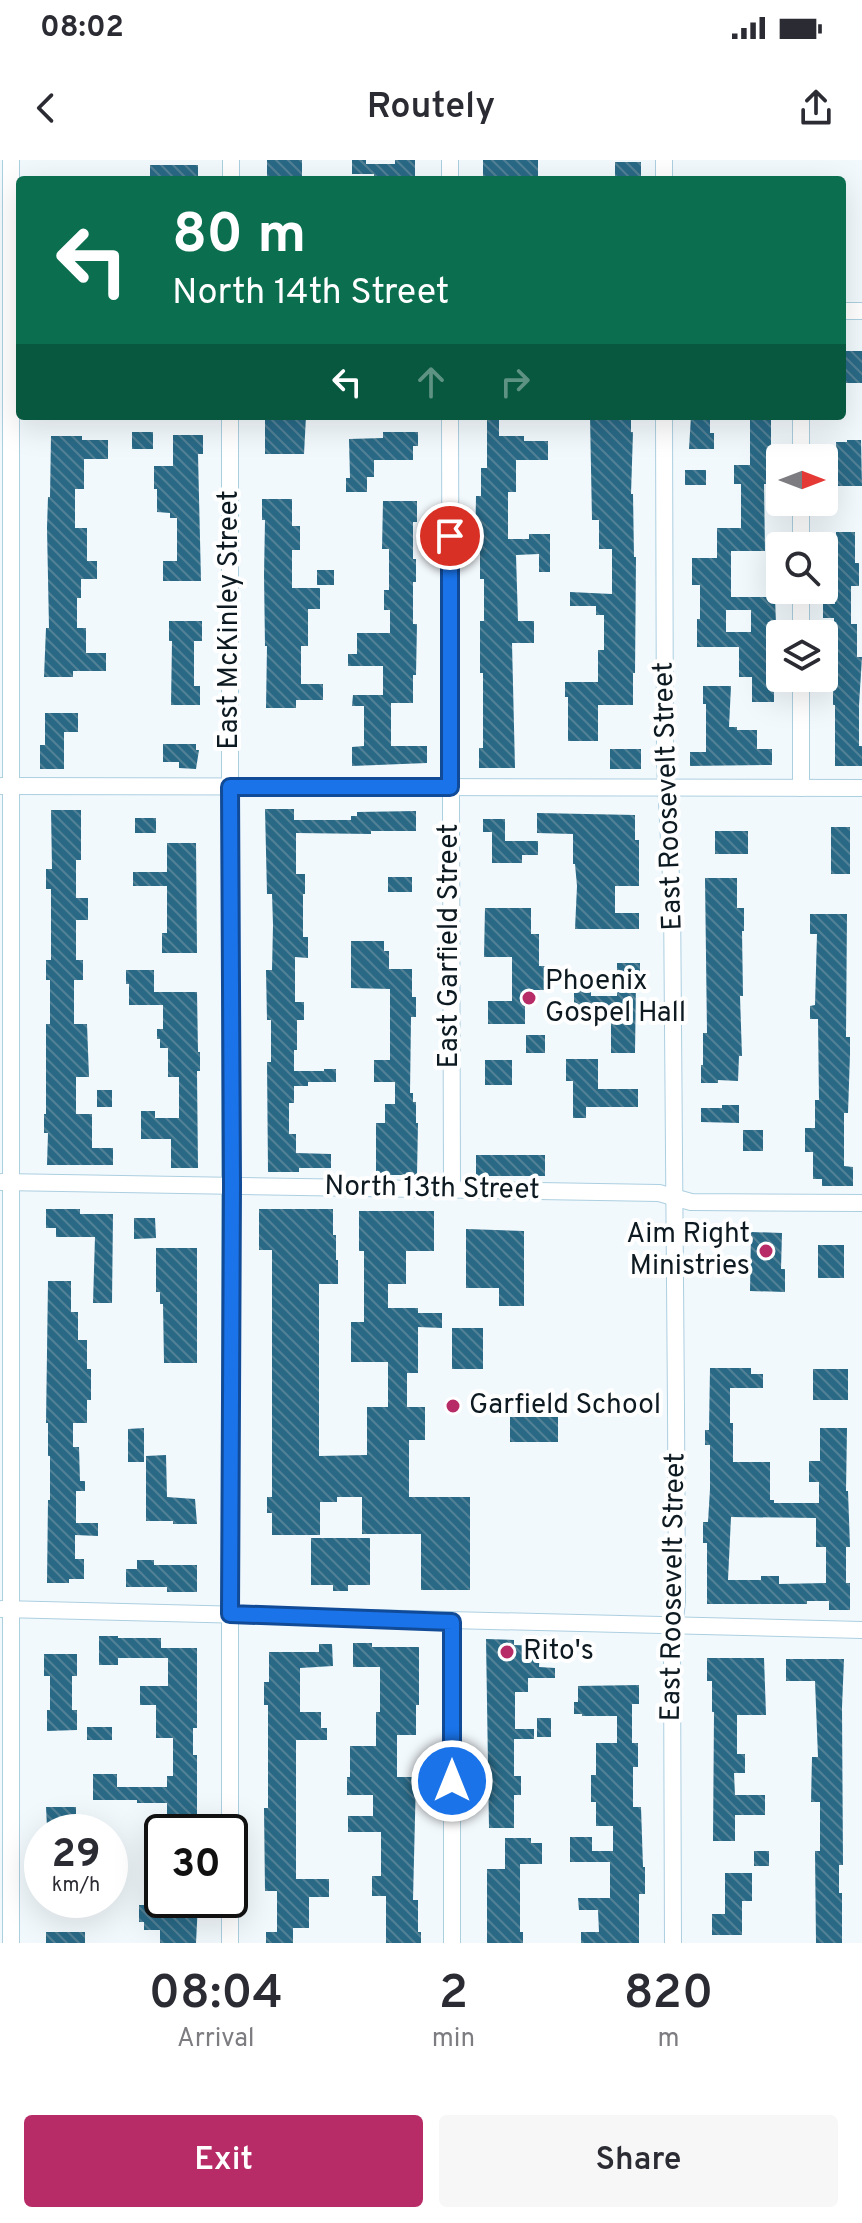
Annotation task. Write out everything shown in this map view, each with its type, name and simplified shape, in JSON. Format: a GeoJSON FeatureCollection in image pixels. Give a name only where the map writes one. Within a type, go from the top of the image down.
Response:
{"type":"FeatureCollection","features":[{"type":"Feature","properties":{"kind":"street"},"geometry":{"type":"LineString","coordinates":[[11,160],[6,786],[5,1609],[11,1943]]}},
{"type":"Feature","properties":{"kind":"street","name":"East McKinley Street"},"geometry":{"type":"LineString","coordinates":[[230,420],[230,1814]]}},
{"type":"Feature","properties":{"kind":"street","name":"East Garfield Street"},"geometry":{"type":"LineString","coordinates":[[450,420],[452,1189]]}},
{"type":"Feature","properties":{"kind":"street","name":"East Roosevelt Street"},"geometry":{"type":"LineString","coordinates":[[664,420],[666,788],[672,896],[677,1601],[672,1649],[673,1943]]}},
{"type":"Feature","properties":{"kind":"street"},"geometry":{"type":"LineString","coordinates":[[801,420],[801,444]]}},
{"type":"Feature","properties":{"kind":"street"},"geometry":{"type":"LineString","coordinates":[[801,692],[801,788]]}},
{"type":"Feature","properties":{"kind":"street"},"geometry":{"type":"LineString","coordinates":[[6,786],[862,788]]}},
{"type":"Feature","properties":{"kind":"street","name":"North 13th Street"},"geometry":{"type":"LineString","coordinates":[[6,1182],[659,1193],[691,1202],[862,1203]]}},
{"type":"Feature","properties":{"kind":"street"},"geometry":{"type":"LineString","coordinates":[[5,1609],[862,1630]]}},
{"type":"Feature","properties":{"kind":"street"},"geometry":{"type":"LineString","coordinates":[[452,1622],[452,1943]]}},
{"type":"Feature","properties":{"kind":"street"},"geometry":{"type":"LineString","coordinates":[[230,1918],[230,1943]]}},
{"type":"Feature","properties":{"kind":"building"},"geometry":{"type":"Polygon","coordinates":[[[267,160],[302,160],[302,176],[267,176],[267,160]]]}},
{"type":"Feature","properties":{"kind":"building"},"geometry":{"type":"Polygon","coordinates":[[[352,160],[366,160],[366,164],[395,164],[395,160],[415,160],[415,176],[352,174],[352,160]]]}},
{"type":"Feature","properties":{"kind":"building"},"geometry":{"type":"Polygon","coordinates":[[[483,160],[538,160],[538,176],[483,176],[483,160]]]}},
{"type":"Feature","properties":{"kind":"building"},"geometry":{"type":"Polygon","coordinates":[[[615,162],[641,162],[641,176],[615,176],[615,162]]]}},
{"type":"Feature","properties":{"kind":"building"},"geometry":{"type":"Polygon","coordinates":[[[150,165],[198,165],[198,176],[150,176],[150,165]]]}},
{"type":"Feature","properties":{"kind":"building"},"geometry":{"type":"Polygon","coordinates":[[[846,351],[862,351],[862,383],[846,383],[846,351]]]}},
{"type":"Feature","properties":{"kind":"building"},"geometry":{"type":"Polygon","coordinates":[[[265,420],[306,420],[304,454],[265,454],[265,420]]]}},
{"type":"Feature","properties":{"kind":"building"},"geometry":{"type":"Polygon","coordinates":[[[487,420],[499,420],[499,436],[524,436],[524,441],[548,441],[548,460],[516,460],[516,492],[508,492],[508,539],[529,539],[529,534],[550,534],[550,572],[539,572],[539,554],[516,555],[518,621],[534,621],[534,643],[512,643],[515,768],[479,768],[479,748],[483,748],[480,621],[484,621],[484,579],[480,579],[480,552],[475,552],[476,496],[481,496],[481,468],[487,468],[487,420]]]}},
{"type":"Feature","properties":{"kind":"building"},"geometry":{"type":"Polygon","coordinates":[[[590,420],[631,420],[631,494],[636,557],[633,705],[598,705],[598,741],[568,741],[565,682],[598,682],[598,650],[604,650],[604,615],[596,615],[596,606],[570,606],[570,592],[612,594],[612,549],[599,549],[599,520],[592,520],[590,420]]]}},
{"type":"Feature","properties":{"kind":"building"},"geometry":{"type":"Polygon","coordinates":[[[691,420],[710,420],[714,449],[689,449],[691,420]]]}},
{"type":"Feature","properties":{"kind":"building"},"geometry":{"type":"Polygon","coordinates":[[[750,420],[771,420],[771,444],[766,444],[764,484],[765,551],[731,551],[731,597],[766,597],[766,604],[775,604],[776,620],[766,620],[766,692],[774,692],[774,702],[752,702],[752,677],[739,677],[739,647],[697,647],[700,585],[692,585],[692,558],[717,558],[717,528],[741,528],[741,484],[734,484],[734,465],[750,465],[750,420]],[[726,610],[726,632],[751,632],[751,610],[726,610]]]}},
{"type":"Feature","properties":{"kind":"building"},"geometry":{"type":"Polygon","coordinates":[[[132,432],[153,432],[153,449],[132,449],[132,432]]]}},
{"type":"Feature","properties":{"kind":"building"},"geometry":{"type":"Polygon","coordinates":[[[383,432],[418,432],[418,446],[413,446],[413,460],[374,460],[374,477],[367,477],[367,492],[346,492],[346,478],[350,478],[349,439],[383,438],[383,432]]]}},
{"type":"Feature","properties":{"kind":"building"},"geometry":{"type":"Polygon","coordinates":[[[173,435],[203,435],[203,454],[198,454],[201,581],[163,581],[163,561],[177,561],[177,518],[170,518],[170,513],[157,512],[154,466],[173,466],[173,435]]]}},
{"type":"Feature","properties":{"kind":"building"},"geometry":{"type":"Polygon","coordinates":[[[51,436],[108,440],[108,459],[84,459],[84,489],[75,489],[75,528],[87,528],[87,561],[97,561],[97,579],[81,579],[81,598],[77,598],[77,628],[86,628],[86,653],[106,653],[106,671],[73,671],[73,677],[44,677],[46,628],[49,628],[47,528],[51,436]]]}},
{"type":"Feature","properties":{"kind":"building"},"geometry":{"type":"Polygon","coordinates":[[[861,440],[862,486],[838,486],[836,442],[861,440]]]}},
{"type":"Feature","properties":{"kind":"building"},"geometry":{"type":"Polygon","coordinates":[[[685,470],[706,470],[706,485],[685,485],[685,470]]]}},
{"type":"Feature","properties":{"kind":"building"},"geometry":{"type":"Polygon","coordinates":[[[262,499],[292,499],[292,526],[300,526],[300,550],[292,550],[292,588],[320,588],[320,609],[308,609],[308,646],[301,646],[301,684],[323,684],[323,700],[296,700],[296,708],[266,708],[265,520],[262,520],[262,499]]]}},
{"type":"Feature","properties":{"kind":"building"},"geometry":{"type":"Polygon","coordinates":[[[383,501],[417,501],[417,522],[413,522],[416,675],[413,675],[413,703],[391,703],[391,746],[427,746],[427,763],[352,766],[352,747],[364,746],[364,706],[352,706],[353,695],[383,695],[383,666],[348,666],[348,654],[357,654],[357,633],[390,633],[390,610],[384,610],[384,590],[389,590],[389,549],[382,549],[383,501]]]}},
{"type":"Feature","properties":{"kind":"building"},"geometry":{"type":"Polygon","coordinates":[[[838,532],[855,532],[859,586],[851,586],[851,624],[857,624],[857,657],[862,657],[859,746],[862,746],[862,766],[835,766],[833,692],[838,692],[838,620],[823,618],[823,604],[838,604],[838,532]]]}},
{"type":"Feature","properties":{"kind":"building"},"geometry":{"type":"Polygon","coordinates":[[[317,570],[334,570],[334,585],[317,585],[317,570]]]}},
{"type":"Feature","properties":{"kind":"building"},"geometry":{"type":"Polygon","coordinates":[[[169,621],[202,621],[202,641],[194,641],[194,686],[200,686],[200,705],[171,705],[172,641],[169,641],[169,621]]]}},
{"type":"Feature","properties":{"kind":"building"},"geometry":{"type":"Polygon","coordinates":[[[703,686],[731,686],[729,727],[757,730],[757,749],[772,749],[772,765],[690,766],[690,752],[706,752],[703,686]]]}},
{"type":"Feature","properties":{"kind":"building"},"geometry":{"type":"Polygon","coordinates":[[[45,713],[78,713],[78,732],[64,732],[64,769],[40,769],[40,745],[45,745],[45,713]]]}},
{"type":"Feature","properties":{"kind":"building"},"geometry":{"type":"Polygon","coordinates":[[[163,744],[196,744],[196,750],[199,750],[196,769],[179,768],[179,762],[163,762],[163,744]]]}},
{"type":"Feature","properties":{"kind":"building"},"geometry":{"type":"Polygon","coordinates":[[[610,749],[641,749],[641,769],[610,769],[610,749]]]}},
{"type":"Feature","properties":{"kind":"building"},"geometry":{"type":"Polygon","coordinates":[[[265,809],[294,809],[294,820],[351,820],[357,812],[416,811],[416,831],[296,833],[296,874],[305,874],[303,937],[308,937],[308,958],[295,957],[295,1002],[304,1002],[304,1020],[297,1020],[294,1071],[336,1069],[336,1082],[308,1082],[308,1086],[294,1086],[294,1103],[289,1103],[289,1134],[296,1134],[296,1153],[331,1154],[331,1168],[268,1172],[267,1062],[271,1062],[271,1020],[267,1020],[266,970],[272,970],[273,925],[272,894],[267,894],[265,809]]]}},
{"type":"Feature","properties":{"kind":"building"},"geometry":{"type":"Polygon","coordinates":[[[51,810],[81,810],[81,860],[76,860],[76,898],[88,898],[88,920],[76,920],[76,960],[83,960],[83,980],[74,980],[74,1024],[87,1024],[89,1077],[76,1077],[76,1114],[92,1114],[92,1148],[113,1148],[113,1165],[47,1165],[48,1133],[44,1133],[44,1114],[50,980],[46,980],[46,960],[51,960],[51,889],[46,889],[46,869],[52,869],[51,810]]]}},
{"type":"Feature","properties":{"kind":"building"},"geometry":{"type":"Polygon","coordinates":[[[537,813],[635,815],[635,840],[639,840],[639,886],[615,886],[615,913],[639,913],[639,929],[575,929],[577,886],[573,834],[537,833],[537,813]]]}},
{"type":"Feature","properties":{"kind":"building"},"geometry":{"type":"Polygon","coordinates":[[[135,818],[156,818],[156,833],[135,833],[135,818]]]}},
{"type":"Feature","properties":{"kind":"building"},"geometry":{"type":"Polygon","coordinates":[[[483,819],[505,819],[505,841],[538,841],[538,855],[522,855],[522,863],[492,863],[492,832],[483,832],[483,819]]]}},
{"type":"Feature","properties":{"kind":"building"},"geometry":{"type":"Polygon","coordinates":[[[831,827],[850,827],[850,874],[831,874],[831,827]]]}},
{"type":"Feature","properties":{"kind":"building"},"geometry":{"type":"Polygon","coordinates":[[[715,831],[748,831],[748,854],[715,854],[715,831]]]}},
{"type":"Feature","properties":{"kind":"building"},"geometry":{"type":"Polygon","coordinates":[[[167,843],[196,843],[197,953],[162,953],[162,933],[167,933],[167,886],[133,886],[133,872],[167,872],[167,843]]]}},
{"type":"Feature","properties":{"kind":"building"},"geometry":{"type":"Polygon","coordinates":[[[388,877],[412,877],[412,892],[388,892],[388,877]]]}},
{"type":"Feature","properties":{"kind":"building"},"geometry":{"type":"Polygon","coordinates":[[[705,878],[737,878],[737,908],[744,908],[743,996],[740,996],[742,1056],[739,1056],[738,1081],[701,1083],[703,1033],[707,1033],[705,878]]]}},
{"type":"Feature","properties":{"kind":"building"},"geometry":{"type":"Polygon","coordinates":[[[485,908],[531,908],[531,934],[539,934],[539,966],[549,966],[549,990],[525,990],[525,1024],[488,1024],[488,1001],[512,1001],[512,957],[484,957],[485,908]]]}},
{"type":"Feature","properties":{"kind":"building"},"geometry":{"type":"Polygon","coordinates":[[[810,914],[847,914],[846,1037],[850,1037],[850,1054],[848,1113],[844,1113],[844,1166],[853,1167],[853,1186],[822,1186],[822,1179],[813,1179],[813,1152],[805,1152],[805,1128],[815,1128],[815,1100],[819,1100],[818,1019],[810,1019],[810,1006],[815,1005],[817,934],[810,934],[810,914]]]}},
{"type":"Feature","properties":{"kind":"building"},"geometry":{"type":"Polygon","coordinates":[[[351,941],[384,941],[384,951],[389,951],[389,969],[412,969],[416,1017],[411,1017],[410,1093],[413,1093],[413,1102],[416,1102],[418,1123],[417,1175],[376,1175],[376,1123],[385,1123],[385,1104],[395,1104],[395,1082],[374,1082],[374,1060],[390,1060],[390,989],[351,988],[351,941]]]}},
{"type":"Feature","properties":{"kind":"building"},"geometry":{"type":"Polygon","coordinates":[[[617,963],[640,963],[640,982],[636,982],[635,1053],[611,1053],[611,1019],[574,1020],[572,975],[591,975],[591,996],[617,996],[617,963]]]}},
{"type":"Feature","properties":{"kind":"building"},"geometry":{"type":"Polygon","coordinates":[[[126,970],[154,970],[154,992],[197,992],[200,1052],[200,1071],[197,1071],[198,1168],[171,1168],[171,1139],[141,1139],[141,1111],[155,1111],[155,1118],[179,1118],[179,1077],[168,1077],[168,1048],[160,1048],[160,1039],[157,1039],[157,1029],[163,1029],[163,1005],[129,1005],[126,970]]]}},
{"type":"Feature","properties":{"kind":"building"},"geometry":{"type":"Polygon","coordinates":[[[526,1035],[545,1035],[545,1053],[526,1053],[526,1035]]]}},
{"type":"Feature","properties":{"kind":"building"},"geometry":{"type":"Polygon","coordinates":[[[566,1059],[598,1059],[598,1089],[638,1089],[638,1107],[586,1107],[586,1118],[573,1118],[573,1081],[566,1081],[566,1059]]]}},
{"type":"Feature","properties":{"kind":"building"},"geometry":{"type":"Polygon","coordinates":[[[485,1060],[512,1060],[512,1085],[485,1085],[485,1060]]]}},
{"type":"Feature","properties":{"kind":"building"},"geometry":{"type":"Polygon","coordinates":[[[97,1090],[112,1090],[112,1107],[97,1107],[97,1090]]]}},
{"type":"Feature","properties":{"kind":"building"},"geometry":{"type":"Polygon","coordinates":[[[722,1105],[739,1105],[739,1123],[701,1122],[701,1108],[722,1108],[722,1105]]]}},
{"type":"Feature","properties":{"kind":"building"},"geometry":{"type":"Polygon","coordinates":[[[743,1130],[763,1130],[763,1151],[743,1151],[743,1130]]]}},
{"type":"Feature","properties":{"kind":"building"},"geometry":{"type":"Polygon","coordinates":[[[476,1155],[545,1155],[545,1176],[476,1176],[476,1155]]]}},
{"type":"Feature","properties":{"kind":"building"},"geometry":{"type":"Polygon","coordinates":[[[46,1209],[80,1209],[80,1214],[113,1214],[112,1303],[93,1303],[95,1237],[56,1237],[56,1228],[46,1228],[46,1209]]]}},
{"type":"Feature","properties":{"kind":"building"},"geometry":{"type":"Polygon","coordinates":[[[259,1209],[333,1209],[338,1284],[319,1284],[319,1456],[367,1455],[367,1407],[388,1407],[388,1362],[351,1362],[351,1322],[364,1322],[364,1251],[359,1251],[359,1211],[434,1211],[434,1251],[406,1251],[406,1284],[388,1284],[388,1308],[418,1308],[418,1313],[442,1313],[442,1328],[418,1327],[418,1373],[407,1373],[407,1407],[425,1407],[425,1440],[409,1440],[409,1497],[470,1497],[470,1590],[421,1590],[421,1534],[362,1534],[362,1497],[337,1497],[337,1502],[320,1502],[320,1535],[272,1535],[272,1513],[267,1513],[267,1497],[272,1497],[272,1250],[259,1250],[259,1209]]]}},
{"type":"Feature","properties":{"kind":"building"},"geometry":{"type":"Polygon","coordinates":[[[134,1218],[155,1218],[156,1238],[134,1239],[134,1218]]]}},
{"type":"Feature","properties":{"kind":"building"},"geometry":{"type":"Polygon","coordinates":[[[466,1229],[524,1231],[524,1306],[499,1306],[499,1288],[466,1288],[466,1229]]]}},
{"type":"Feature","properties":{"kind":"building","name":"Aim Right Ministries"},"geometry":{"type":"Polygon","coordinates":[[[751,1232],[782,1233],[781,1269],[785,1269],[785,1292],[750,1291],[751,1232]]]}},
{"type":"Feature","properties":{"kind":"building"},"geometry":{"type":"Polygon","coordinates":[[[818,1245],[844,1245],[844,1278],[818,1278],[818,1245]]]}},
{"type":"Feature","properties":{"kind":"building"},"geometry":{"type":"Polygon","coordinates":[[[156,1248],[197,1248],[197,1363],[164,1363],[163,1304],[160,1304],[160,1292],[156,1292],[156,1248]]]}},
{"type":"Feature","properties":{"kind":"building"},"geometry":{"type":"Polygon","coordinates":[[[48,1281],[71,1281],[71,1312],[78,1312],[78,1340],[87,1340],[87,1369],[91,1369],[87,1423],[73,1423],[73,1447],[79,1447],[80,1481],[85,1481],[85,1491],[76,1491],[76,1523],[98,1523],[98,1536],[75,1535],[75,1559],[84,1559],[84,1579],[69,1579],[69,1583],[47,1583],[50,1500],[46,1423],[48,1281]]]}},
{"type":"Feature","properties":{"kind":"building"},"geometry":{"type":"Polygon","coordinates":[[[452,1328],[483,1328],[483,1369],[452,1369],[452,1328]]]}},
{"type":"Feature","properties":{"kind":"building"},"geometry":{"type":"Polygon","coordinates":[[[710,1368],[751,1368],[751,1374],[763,1374],[763,1388],[730,1388],[733,1462],[770,1462],[770,1500],[774,1503],[819,1503],[819,1482],[809,1482],[809,1461],[820,1461],[820,1428],[847,1428],[846,1491],[850,1547],[846,1547],[846,1583],[850,1583],[850,1610],[829,1610],[829,1601],[807,1601],[807,1604],[707,1604],[707,1543],[703,1543],[703,1522],[708,1522],[710,1445],[705,1445],[705,1430],[709,1430],[710,1368]],[[731,1517],[728,1580],[761,1580],[761,1576],[779,1576],[779,1584],[826,1583],[826,1547],[816,1547],[816,1518],[731,1517]]]}},
{"type":"Feature","properties":{"kind":"building"},"geometry":{"type":"Polygon","coordinates":[[[813,1369],[848,1369],[848,1400],[813,1400],[813,1369]]]}},
{"type":"Feature","properties":{"kind":"building"},"geometry":{"type":"Polygon","coordinates":[[[510,1417],[558,1417],[558,1442],[510,1442],[510,1417]]]}},
{"type":"Feature","properties":{"kind":"building"},"geometry":{"type":"Polygon","coordinates":[[[144,1428],[144,1462],[128,1462],[128,1429],[144,1428]]]}},
{"type":"Feature","properties":{"kind":"building"},"geometry":{"type":"Polygon","coordinates":[[[166,1455],[167,1497],[195,1499],[197,1524],[146,1521],[146,1456],[166,1455]]]}},
{"type":"Feature","properties":{"kind":"building"},"geometry":{"type":"Polygon","coordinates":[[[311,1538],[370,1538],[370,1585],[348,1585],[348,1591],[333,1591],[333,1585],[311,1585],[311,1538]]]}},
{"type":"Feature","properties":{"kind":"building"},"geometry":{"type":"Polygon","coordinates":[[[137,1560],[154,1560],[154,1565],[197,1565],[197,1592],[167,1592],[167,1587],[126,1587],[126,1569],[137,1569],[137,1560]]]}},
{"type":"Feature","properties":{"kind":"building"},"geometry":{"type":"Polygon","coordinates":[[[99,1636],[161,1638],[161,1648],[197,1648],[197,1728],[193,1728],[193,1755],[197,1755],[197,1814],[167,1814],[167,1803],[93,1800],[93,1774],[117,1774],[117,1787],[167,1787],[167,1776],[173,1776],[173,1738],[156,1738],[156,1705],[140,1705],[140,1686],[168,1686],[168,1658],[118,1658],[118,1665],[99,1665],[99,1636]]]}},
{"type":"Feature","properties":{"kind":"building"},"geometry":{"type":"Polygon","coordinates":[[[486,1639],[514,1640],[514,1645],[540,1646],[539,1667],[555,1668],[555,1678],[528,1678],[528,1692],[515,1692],[515,1729],[534,1729],[534,1739],[514,1739],[514,1776],[521,1776],[521,1795],[514,1795],[514,1828],[489,1828],[486,1639]]]}},
{"type":"Feature","properties":{"kind":"building"},"geometry":{"type":"Polygon","coordinates":[[[353,1643],[372,1643],[372,1647],[419,1647],[416,1735],[397,1735],[397,1777],[416,1777],[413,1900],[418,1900],[421,1943],[386,1943],[386,1896],[372,1896],[372,1876],[381,1876],[381,1832],[348,1832],[348,1816],[373,1816],[373,1795],[347,1795],[350,1746],[376,1746],[376,1712],[380,1712],[380,1667],[353,1667],[353,1643]]]}},
{"type":"Feature","properties":{"kind":"building"},"geometry":{"type":"Polygon","coordinates":[[[319,1644],[332,1644],[333,1666],[300,1668],[300,1712],[321,1712],[321,1728],[327,1728],[327,1740],[296,1740],[296,1879],[329,1879],[329,1897],[309,1897],[309,1928],[293,1928],[293,1943],[266,1943],[266,1932],[277,1932],[277,1891],[265,1891],[268,1705],[264,1705],[264,1682],[269,1682],[269,1652],[319,1652],[319,1644]]]}},
{"type":"Feature","properties":{"kind":"building"},"geometry":{"type":"Polygon","coordinates":[[[44,1654],[77,1654],[77,1676],[72,1676],[72,1710],[77,1710],[77,1730],[47,1731],[50,1676],[44,1676],[44,1654]]]}},
{"type":"Feature","properties":{"kind":"building"},"geometry":{"type":"Polygon","coordinates":[[[707,1658],[764,1658],[766,1715],[737,1715],[737,1754],[745,1754],[745,1773],[734,1773],[735,1795],[765,1795],[765,1815],[735,1815],[735,1841],[713,1841],[714,1712],[712,1681],[707,1681],[707,1658]]]}},
{"type":"Feature","properties":{"kind":"building"},"geometry":{"type":"Polygon","coordinates":[[[786,1659],[844,1659],[843,1865],[839,1865],[842,1943],[816,1943],[815,1851],[820,1851],[820,1802],[811,1802],[812,1757],[818,1757],[815,1681],[786,1681],[786,1659]]]}},
{"type":"Feature","properties":{"kind":"building"},"geometry":{"type":"Polygon","coordinates":[[[639,1685],[639,1704],[632,1704],[632,1743],[638,1743],[638,1767],[633,1767],[633,1807],[641,1807],[645,1867],[645,1894],[639,1894],[639,1943],[581,1943],[581,1932],[599,1932],[598,1910],[579,1910],[578,1898],[610,1898],[610,1862],[570,1862],[570,1837],[592,1837],[592,1851],[613,1851],[613,1826],[596,1826],[596,1802],[591,1802],[591,1775],[596,1775],[596,1743],[617,1743],[617,1716],[574,1714],[574,1702],[578,1702],[578,1686],[639,1685]]]}},
{"type":"Feature","properties":{"kind":"building"},"geometry":{"type":"Polygon","coordinates":[[[537,1718],[551,1718],[551,1737],[537,1737],[537,1718]]]}},
{"type":"Feature","properties":{"kind":"building"},"geometry":{"type":"Polygon","coordinates":[[[87,1727],[112,1727],[112,1740],[87,1740],[87,1727]]]}},
{"type":"Feature","properties":{"kind":"building"},"geometry":{"type":"Polygon","coordinates":[[[46,1807],[76,1807],[76,1814],[46,1814],[46,1807]]]}},
{"type":"Feature","properties":{"kind":"building"},"geometry":{"type":"Polygon","coordinates":[[[505,1838],[531,1838],[531,1843],[542,1843],[542,1864],[520,1864],[520,1932],[523,1932],[523,1943],[487,1943],[487,1869],[505,1869],[505,1838]]]}},
{"type":"Feature","properties":{"kind":"building"},"geometry":{"type":"Polygon","coordinates":[[[754,1851],[769,1851],[769,1866],[754,1866],[754,1851]]]}},
{"type":"Feature","properties":{"kind":"building"},"geometry":{"type":"Polygon","coordinates":[[[725,1873],[752,1873],[752,1901],[742,1901],[742,1935],[712,1935],[712,1914],[725,1914],[725,1873]]]}},
{"type":"Feature","properties":{"kind":"building"},"geometry":{"type":"Polygon","coordinates":[[[139,1905],[144,1905],[144,1918],[197,1918],[196,1943],[160,1943],[160,1930],[144,1930],[144,1922],[139,1922],[139,1905]]]}},
{"type":"Feature","properties":{"kind":"building"},"geometry":{"type":"Polygon","coordinates":[[[46,1932],[85,1932],[85,1943],[46,1943],[46,1932]]]}},
{"type":"Feature","properties":{"kind":"place","name":"Phoenix Gospel Hall"},"geometry":{"type":"Point","coordinates":[529,998]}},
{"type":"Feature","properties":{"kind":"place","name":"Aim Right Ministries"},"geometry":{"type":"Point","coordinates":[766,1251]}},
{"type":"Feature","properties":{"kind":"place","name":"Garfield School"},"geometry":{"type":"Point","coordinates":[453,1406]}},
{"type":"Feature","properties":{"kind":"place","name":"Rito's"},"geometry":{"type":"Point","coordinates":[507,1652]}},
{"type":"Feature","properties":{"kind":"route"},"geometry":{"type":"LineString","coordinates":[[450,536],[450,787],[230,787],[230,1614],[452,1622],[452,1781]]}}]}
